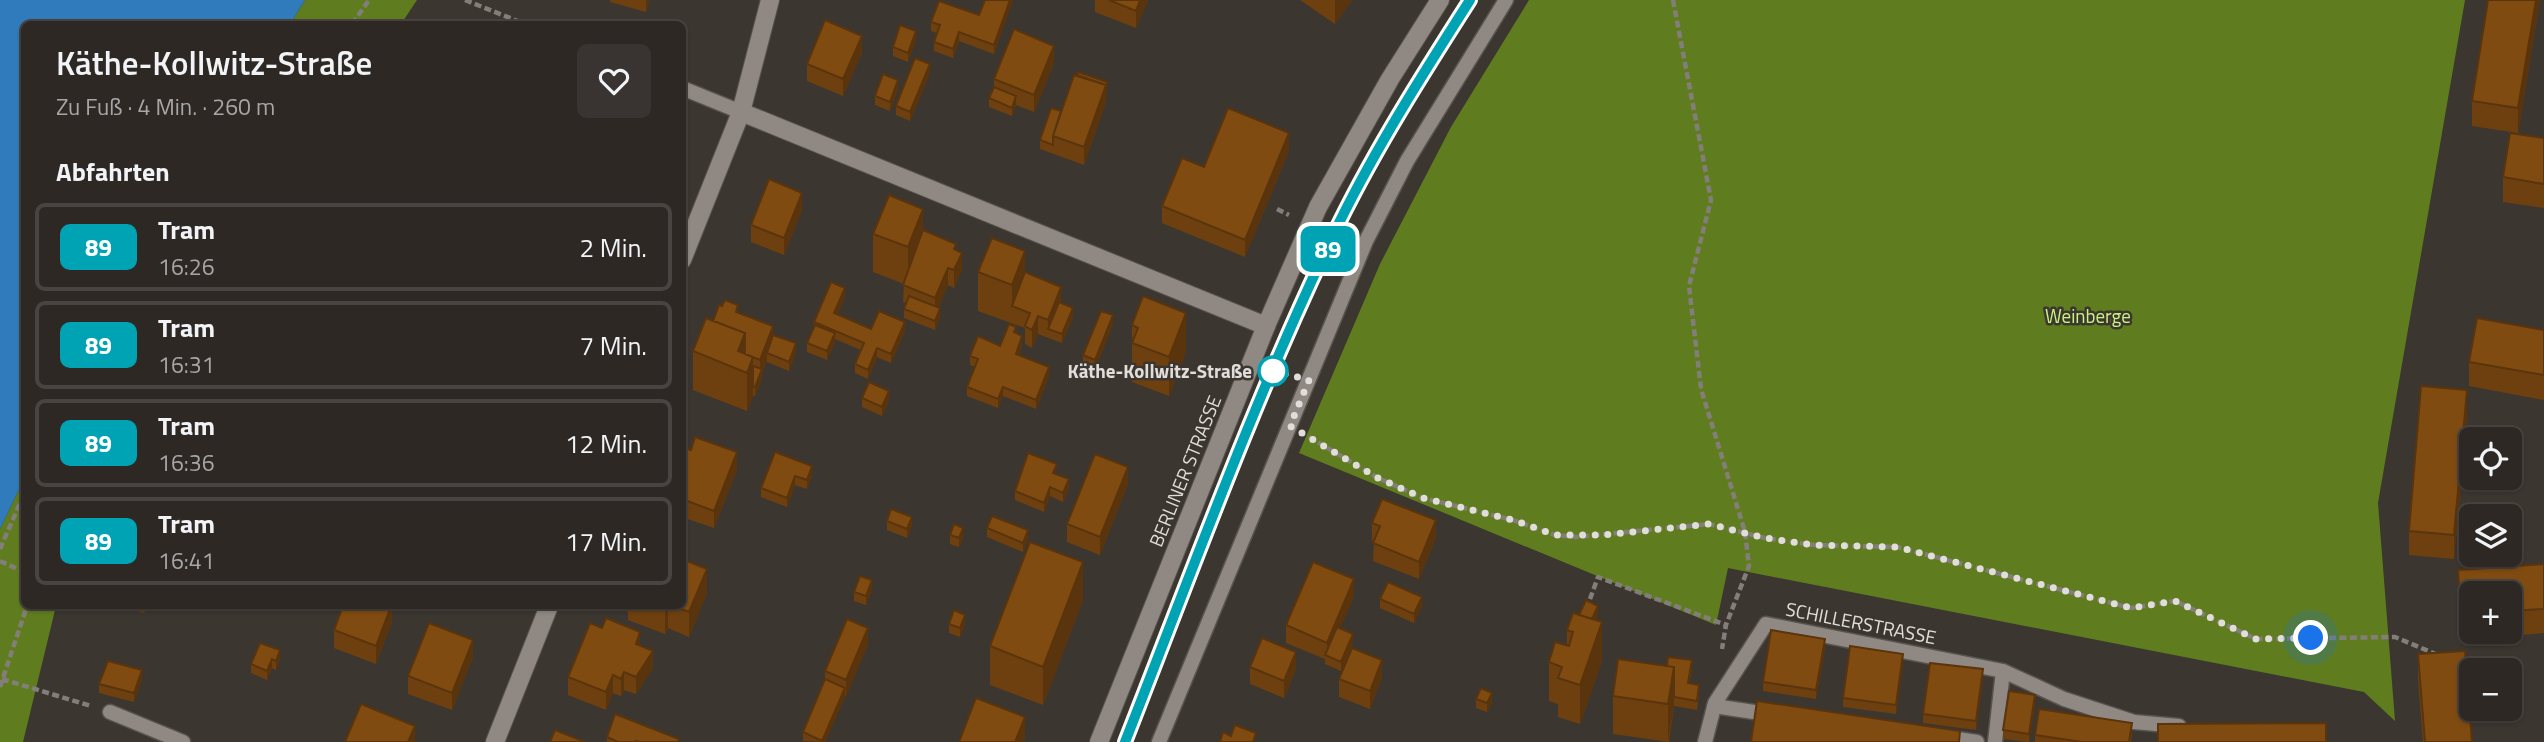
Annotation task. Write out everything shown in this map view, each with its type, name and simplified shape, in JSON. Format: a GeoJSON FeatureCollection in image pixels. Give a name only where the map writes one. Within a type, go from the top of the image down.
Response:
{"type":"FeatureCollection","features":[{"type":"Feature","properties":{"kind":"street"},"geometry":{"type":"LineString","coordinates":[[686,250],[741,112],[770,0]]}},
{"type":"Feature","properties":{"kind":"street","name":"BERLINER STRASSE"},"geometry":{"type":"LineString","coordinates":[[1100,742],[1266,326],[1324,197],[1390,79],[1440,0]]}},
{"type":"Feature","properties":{"kind":"street"},"geometry":{"type":"LineString","coordinates":[[741,112],[1266,326]]}},
{"type":"Feature","properties":{"kind":"street"},"geometry":{"type":"LineString","coordinates":[[495,742],[548,609]]}},
{"type":"Feature","properties":{"kind":"lane"},"geometry":{"type":"LineString","coordinates":[[1160,742],[1366,241],[1401,172],[1506,0]]}},
{"type":"Feature","properties":{"kind":"lane"},"geometry":{"type":"LineString","coordinates":[[686,90],[741,112]]}},
{"type":"Feature","properties":{"kind":"lane","name":"SCHILLERSTRASSE"},"geometry":{"type":"LineString","coordinates":[[1705,742],[1714,706],[1766,624],[2003,671],[2064,699],[2134,722],[2200,728]]}},
{"type":"Feature","properties":{"kind":"lane"},"geometry":{"type":"LineString","coordinates":[[1995,742],[2003,671]]}},
{"type":"Feature","properties":{"kind":"lane"},"geometry":{"type":"LineString","coordinates":[[1714,706],[1789,717]]}},
{"type":"Feature","properties":{"kind":"lane"},"geometry":{"type":"LineString","coordinates":[[110,712],[183,742]]}},
{"type":"Feature","properties":{"kind":"lane"},"geometry":{"type":"LineString","coordinates":[[1930,736],[1977,742]]}},
{"type":"Feature","properties":{"kind":"path"},"geometry":{"type":"LineString","coordinates":[[354,21],[369,0]]}},
{"type":"Feature","properties":{"kind":"path"},"geometry":{"type":"LineString","coordinates":[[465,0],[518,21]]}},
{"type":"Feature","properties":{"kind":"path"},"geometry":{"type":"LineString","coordinates":[[1590,599],[1598,577],[1726,625],[1749,566],[1745,532],[1701,389],[1689,286],[1711,200],[1673,0]]}},
{"type":"Feature","properties":{"kind":"path"},"geometry":{"type":"LineString","coordinates":[[1277,209],[1290,215]]}},
{"type":"Feature","properties":{"kind":"path"},"geometry":{"type":"LineString","coordinates":[[1290,426],[1378,478],[1423,498],[1513,520],[1555,535],[1576,537],[1709,524],[1814,545],[1897,547],[2131,608],[2175,601],[2256,639],[2395,637],[2449,660]]}},
{"type":"Feature","properties":{"kind":"path"},"geometry":{"type":"LineString","coordinates":[[0,550],[21,501]]}},
{"type":"Feature","properties":{"kind":"path"},"geometry":{"type":"LineString","coordinates":[[0,561],[21,571]]}},
{"type":"Feature","properties":{"kind":"path"},"geometry":{"type":"LineString","coordinates":[[0,687],[26,609]]}},
{"type":"Feature","properties":{"kind":"path"},"geometry":{"type":"LineString","coordinates":[[2,679],[110,712]]}},
{"type":"Feature","properties":{"kind":"green space"},"geometry":{"type":"Polygon","coordinates":[[[305,0],[417,0],[403,21],[292,21],[305,0]]]}},
{"type":"Feature","properties":{"kind":"green space","name":"Weinberge"},"geometry":{"type":"Polygon","coordinates":[[[1529,0],[2465,0],[2378,503],[2395,721],[2364,692],[1728,568],[1716,625],[1299,453],[1380,264],[1451,127],[1529,0]]]}},
{"type":"Feature","properties":{"kind":"green space"},"geometry":{"type":"Polygon","coordinates":[[[21,485],[21,609],[55,609],[23,742],[0,742],[0,529],[21,485]]]}},
{"type":"Feature","properties":{"kind":"water"},"geometry":{"type":"Polygon","coordinates":[[[0,0],[305,0],[292,21],[21,21],[21,485],[0,529],[0,0]]]}},
{"type":"Feature","properties":{"kind":"building"},"geometry":{"type":"Polygon","coordinates":[[[985,0],[1010,0],[994,45],[959,32],[953,49],[934,42],[940,25],[931,22],[939,1],[979,15],[985,0]]]}},
{"type":"Feature","properties":{"kind":"building"},"geometry":{"type":"Polygon","coordinates":[[[1109,0],[1140,0],[1136,11],[1109,0]]]}},
{"type":"Feature","properties":{"kind":"building"},"geometry":{"type":"Polygon","coordinates":[[[2488,0],[2536,0],[2518,108],[2472,101],[2488,0]]]}},
{"type":"Feature","properties":{"kind":"building"},"geometry":{"type":"Polygon","coordinates":[[[825,20],[862,36],[843,79],[807,64],[825,20]]]}},
{"type":"Feature","properties":{"kind":"building"},"geometry":{"type":"Polygon","coordinates":[[[900,25],[916,31],[908,53],[893,47],[900,25]]]}},
{"type":"Feature","properties":{"kind":"building"},"geometry":{"type":"Polygon","coordinates":[[[1014,29],[1054,46],[1034,95],[994,79],[1014,29]]]}},
{"type":"Feature","properties":{"kind":"building"},"geometry":{"type":"Polygon","coordinates":[[[915,58],[930,64],[910,112],[896,106],[915,58]]]}},
{"type":"Feature","properties":{"kind":"building"},"geometry":{"type":"Polygon","coordinates":[[[1078,72],[1107,82],[1106,87],[1077,75],[1078,72]]]}},
{"type":"Feature","properties":{"kind":"building"},"geometry":{"type":"Polygon","coordinates":[[[883,74],[898,80],[890,102],[875,96],[883,74]]]}},
{"type":"Feature","properties":{"kind":"building"},"geometry":{"type":"Polygon","coordinates":[[[1074,75],[1106,85],[1084,147],[1053,136],[1074,75]]]}},
{"type":"Feature","properties":{"kind":"building"},"geometry":{"type":"Polygon","coordinates":[[[994,87],[1016,96],[1012,108],[989,98],[994,87]]]}},
{"type":"Feature","properties":{"kind":"building"},"geometry":{"type":"Polygon","coordinates":[[[1051,108],[1061,111],[1053,145],[1040,140],[1051,108]]]}},
{"type":"Feature","properties":{"kind":"building"},"geometry":{"type":"Polygon","coordinates":[[[1228,108],[1289,133],[1245,240],[1162,206],[1182,158],[1204,167],[1228,108]]]}},
{"type":"Feature","properties":{"kind":"building"},"geometry":{"type":"Polygon","coordinates":[[[2510,133],[2544,138],[2544,184],[2503,177],[2510,133]]]}},
{"type":"Feature","properties":{"kind":"building"},"geometry":{"type":"Polygon","coordinates":[[[769,179],[802,193],[784,238],[751,225],[769,179]]]}},
{"type":"Feature","properties":{"kind":"building"},"geometry":{"type":"Polygon","coordinates":[[[889,195],[923,209],[908,247],[873,234],[889,195]]]}},
{"type":"Feature","properties":{"kind":"building"},"geometry":{"type":"Polygon","coordinates":[[[923,230],[956,244],[954,249],[962,253],[954,270],[948,268],[935,298],[903,285],[923,230]]]}},
{"type":"Feature","properties":{"kind":"building"},"geometry":{"type":"Polygon","coordinates":[[[992,238],[1025,251],[1012,285],[978,272],[992,238]]]}},
{"type":"Feature","properties":{"kind":"building"},"geometry":{"type":"Polygon","coordinates":[[[1025,272],[1061,287],[1048,320],[1038,316],[1032,330],[1025,326],[1030,313],[1012,306],[1025,272]]]}},
{"type":"Feature","properties":{"kind":"building"},"geometry":{"type":"Polygon","coordinates":[[[831,282],[845,288],[834,313],[871,329],[879,311],[905,322],[891,354],[877,348],[868,370],[855,364],[864,343],[814,322],[831,282]]]}},
{"type":"Feature","properties":{"kind":"building"},"geometry":{"type":"Polygon","coordinates":[[[909,296],[940,308],[935,321],[904,309],[909,296]]]}},
{"type":"Feature","properties":{"kind":"building"},"geometry":{"type":"Polygon","coordinates":[[[1143,296],[1186,313],[1169,357],[1132,343],[1138,328],[1132,325],[1143,296]]]}},
{"type":"Feature","properties":{"kind":"building"},"geometry":{"type":"Polygon","coordinates":[[[725,300],[738,305],[736,312],[773,326],[760,360],[745,354],[745,333],[713,321],[719,305],[722,306],[725,300]]]}},
{"type":"Feature","properties":{"kind":"building"},"geometry":{"type":"Polygon","coordinates":[[[1059,302],[1073,308],[1062,334],[1048,329],[1059,302]]]}},
{"type":"Feature","properties":{"kind":"building"},"geometry":{"type":"Polygon","coordinates":[[[1101,311],[1113,315],[1095,360],[1083,355],[1101,311]]]}},
{"type":"Feature","properties":{"kind":"building"},"geometry":{"type":"Polygon","coordinates":[[[706,318],[745,333],[738,351],[753,357],[747,373],[693,351],[706,318]]]}},
{"type":"Feature","properties":{"kind":"building"},"geometry":{"type":"Polygon","coordinates":[[[2477,318],[2544,330],[2544,375],[2469,362],[2477,318]]]}},
{"type":"Feature","properties":{"kind":"building"},"geometry":{"type":"Polygon","coordinates":[[[1009,324],[1016,327],[1014,332],[1022,336],[1016,354],[1049,367],[1036,400],[1003,387],[998,399],[967,387],[978,359],[970,356],[978,336],[1000,346],[1009,324]]]}},
{"type":"Feature","properties":{"kind":"building"},"geometry":{"type":"Polygon","coordinates":[[[815,325],[835,333],[827,351],[807,343],[815,325]]]}},
{"type":"Feature","properties":{"kind":"building"},"geometry":{"type":"Polygon","coordinates":[[[773,335],[796,343],[789,362],[767,353],[773,335]]]}},
{"type":"Feature","properties":{"kind":"building"},"geometry":{"type":"Polygon","coordinates":[[[753,366],[762,369],[755,387],[753,387],[753,366]]]}},
{"type":"Feature","properties":{"kind":"building"},"geometry":{"type":"Polygon","coordinates":[[[869,382],[889,391],[882,407],[862,398],[869,382]]]}},
{"type":"Feature","properties":{"kind":"building"},"geometry":{"type":"Polygon","coordinates":[[[2421,386],[2467,390],[2464,427],[2459,427],[2459,479],[2454,535],[2409,531],[2421,386]]]}},
{"type":"Feature","properties":{"kind":"building"},"geometry":{"type":"Polygon","coordinates":[[[695,437],[737,452],[714,511],[686,500],[686,448],[691,450],[695,437]]]}},
{"type":"Feature","properties":{"kind":"building"},"geometry":{"type":"Polygon","coordinates":[[[775,452],[812,466],[807,480],[795,476],[787,498],[761,488],[775,452]]]}},
{"type":"Feature","properties":{"kind":"building"},"geometry":{"type":"Polygon","coordinates":[[[1028,453],[1057,464],[1053,473],[1069,479],[1063,493],[1050,487],[1044,503],[1015,491],[1028,453]]]}},
{"type":"Feature","properties":{"kind":"building"},"geometry":{"type":"Polygon","coordinates":[[[1095,454],[1128,467],[1100,537],[1067,524],[1095,454]]]}},
{"type":"Feature","properties":{"kind":"building"},"geometry":{"type":"Polygon","coordinates":[[[1382,499],[1436,520],[1419,562],[1373,543],[1380,526],[1372,523],[1382,499]]]}},
{"type":"Feature","properties":{"kind":"building"},"geometry":{"type":"Polygon","coordinates":[[[891,509],[912,517],[907,529],[887,521],[891,509]]]}},
{"type":"Feature","properties":{"kind":"building"},"geometry":{"type":"Polygon","coordinates":[[[992,516],[1028,530],[1023,543],[987,528],[992,516]]]}},
{"type":"Feature","properties":{"kind":"building"},"geometry":{"type":"Polygon","coordinates":[[[954,524],[963,528],[959,538],[950,535],[954,524]]]}},
{"type":"Feature","properties":{"kind":"building"},"geometry":{"type":"Polygon","coordinates":[[[1030,542],[1083,562],[1043,667],[990,646],[1030,542]]]}},
{"type":"Feature","properties":{"kind":"building"},"geometry":{"type":"Polygon","coordinates":[[[686,561],[707,569],[689,612],[681,609],[686,609],[686,561]]]}},
{"type":"Feature","properties":{"kind":"building"},"geometry":{"type":"Polygon","coordinates":[[[1313,562],[1354,579],[1327,643],[1286,625],[1313,562]]]}},
{"type":"Feature","properties":{"kind":"building"},"geometry":{"type":"Polygon","coordinates":[[[2544,564],[2544,609],[2522,610],[2522,581],[2459,581],[2459,585],[2458,570],[2544,564]]]}},
{"type":"Feature","properties":{"kind":"building"},"geometry":{"type":"Polygon","coordinates":[[[860,576],[872,580],[866,596],[854,592],[860,576]]]}},
{"type":"Feature","properties":{"kind":"building"},"geometry":{"type":"Polygon","coordinates":[[[1388,582],[1422,597],[1414,614],[1380,599],[1388,582]]]}},
{"type":"Feature","properties":{"kind":"building"},"geometry":{"type":"Polygon","coordinates":[[[1586,600],[1598,606],[1592,619],[1579,615],[1586,600]]]}},
{"type":"Feature","properties":{"kind":"building"},"geometry":{"type":"Polygon","coordinates":[[[342,609],[390,609],[376,646],[334,630],[342,609]]]}},
{"type":"Feature","properties":{"kind":"building"},"geometry":{"type":"Polygon","coordinates":[[[954,610],[965,615],[960,628],[949,624],[954,610]]]}},
{"type":"Feature","properties":{"kind":"building"},"geometry":{"type":"Polygon","coordinates":[[[1573,613],[1602,622],[1580,685],[1558,678],[1562,667],[1549,662],[1555,642],[1569,646],[1573,632],[1567,630],[1573,613]]]}},
{"type":"Feature","properties":{"kind":"building"},"geometry":{"type":"Polygon","coordinates":[[[606,618],[640,632],[636,644],[653,651],[636,677],[624,672],[621,679],[613,675],[606,692],[568,677],[590,623],[602,628],[606,618]]]}},
{"type":"Feature","properties":{"kind":"building"},"geometry":{"type":"Polygon","coordinates":[[[847,619],[868,628],[846,680],[825,671],[847,619]]]}},
{"type":"Feature","properties":{"kind":"building"},"geometry":{"type":"Polygon","coordinates":[[[429,623],[473,640],[452,693],[408,676],[429,623]]]}},
{"type":"Feature","properties":{"kind":"building"},"geometry":{"type":"Polygon","coordinates":[[[1337,627],[1353,634],[1341,662],[1325,655],[1337,627]]]}},
{"type":"Feature","properties":{"kind":"building"},"geometry":{"type":"Polygon","coordinates":[[[1771,630],[1825,639],[1816,690],[1763,682],[1771,630]]]}},
{"type":"Feature","properties":{"kind":"building"},"geometry":{"type":"Polygon","coordinates":[[[1262,638],[1296,652],[1284,681],[1250,667],[1262,638]]]}},
{"type":"Feature","properties":{"kind":"building"},"geometry":{"type":"Polygon","coordinates":[[[260,643],[280,650],[276,661],[272,659],[267,671],[251,664],[260,643]]]}},
{"type":"Feature","properties":{"kind":"building"},"geometry":{"type":"Polygon","coordinates":[[[1850,646],[1903,654],[1896,705],[1843,698],[1850,646]]]}},
{"type":"Feature","properties":{"kind":"building"},"geometry":{"type":"Polygon","coordinates":[[[1352,648],[1382,660],[1370,691],[1339,679],[1352,648]]]}},
{"type":"Feature","properties":{"kind":"building"},"geometry":{"type":"Polygon","coordinates":[[[2465,651],[2466,658],[2459,658],[2459,721],[2470,721],[2472,742],[2425,742],[2418,654],[2465,651]]]}},
{"type":"Feature","properties":{"kind":"building"},"geometry":{"type":"Polygon","coordinates":[[[1668,657],[1692,660],[1688,683],[1699,685],[1697,701],[1674,697],[1674,667],[1667,666],[1668,657]]]}},
{"type":"Feature","properties":{"kind":"building"},"geometry":{"type":"Polygon","coordinates":[[[1618,659],[1674,667],[1668,704],[1613,696],[1618,659]]]}},
{"type":"Feature","properties":{"kind":"building"},"geometry":{"type":"Polygon","coordinates":[[[108,661],[142,670],[134,693],[99,684],[108,661]]]}},
{"type":"Feature","properties":{"kind":"building"},"geometry":{"type":"Polygon","coordinates":[[[1930,663],[1983,669],[1976,721],[1923,714],[1930,663]]]}},
{"type":"Feature","properties":{"kind":"building"},"geometry":{"type":"Polygon","coordinates":[[[825,679],[845,688],[822,741],[803,732],[825,679]]]}},
{"type":"Feature","properties":{"kind":"building"},"geometry":{"type":"Polygon","coordinates":[[[1481,688],[1492,693],[1487,703],[1476,699],[1481,688]]]}},
{"type":"Feature","properties":{"kind":"building"},"geometry":{"type":"Polygon","coordinates":[[[2009,691],[2035,695],[2029,734],[2003,730],[2009,691]]]}},
{"type":"Feature","properties":{"kind":"building"},"geometry":{"type":"Polygon","coordinates":[[[976,698],[1025,717],[1015,742],[959,742],[976,698]]]}},
{"type":"Feature","properties":{"kind":"building"},"geometry":{"type":"Polygon","coordinates":[[[1757,701],[1960,731],[1959,742],[1751,742],[1757,701]]]}},
{"type":"Feature","properties":{"kind":"building"},"geometry":{"type":"Polygon","coordinates":[[[361,704],[415,726],[408,742],[345,742],[361,704]]]}},
{"type":"Feature","properties":{"kind":"building"},"geometry":{"type":"Polygon","coordinates":[[[2039,709],[2132,723],[2129,742],[2082,742],[2035,735],[2039,709]]]}},
{"type":"Feature","properties":{"kind":"building"},"geometry":{"type":"Polygon","coordinates":[[[615,714],[679,739],[678,742],[618,742],[607,737],[615,714]]]}},
{"type":"Feature","properties":{"kind":"building"},"geometry":{"type":"Polygon","coordinates":[[[2326,723],[2326,742],[2158,742],[2158,724],[2326,723]]]}},
{"type":"Feature","properties":{"kind":"building"},"geometry":{"type":"Polygon","coordinates":[[[1235,725],[1256,733],[1253,742],[1220,742],[1223,732],[1231,736],[1235,725]]]}},
{"type":"Feature","properties":{"kind":"building"},"geometry":{"type":"Polygon","coordinates":[[[555,730],[585,742],[550,742],[555,730]]]}},
{"type":"Feature","properties":{"kind":"tram line"},"geometry":{"type":"LineString","coordinates":[[1125,742],[1253,416],[1309,287],[1369,166],[1470,0]]}},
{"type":"Feature","properties":{"kind":"tram line","name":"89"},"geometry":{"type":"LineString","coordinates":[[1125,742],[1273,371],[1339,223],[1420,77],[1470,0]]}},
{"type":"Feature","properties":{"kind":"place","name":"Käthe-Kollwitz-Straße"},"geometry":{"type":"Point","coordinates":[1273,371]}},
{"type":"Feature","properties":{"kind":"route"},"geometry":{"type":"LineString","coordinates":[[1273,371],[1309,380],[1290,426],[1378,478],[1423,498],[1513,520],[1555,535],[1604,535],[1709,524],[1765,538],[1814,545],[1897,547],[2131,608],[2175,601],[2189,605],[2256,639],[2311,638]]}}]}
